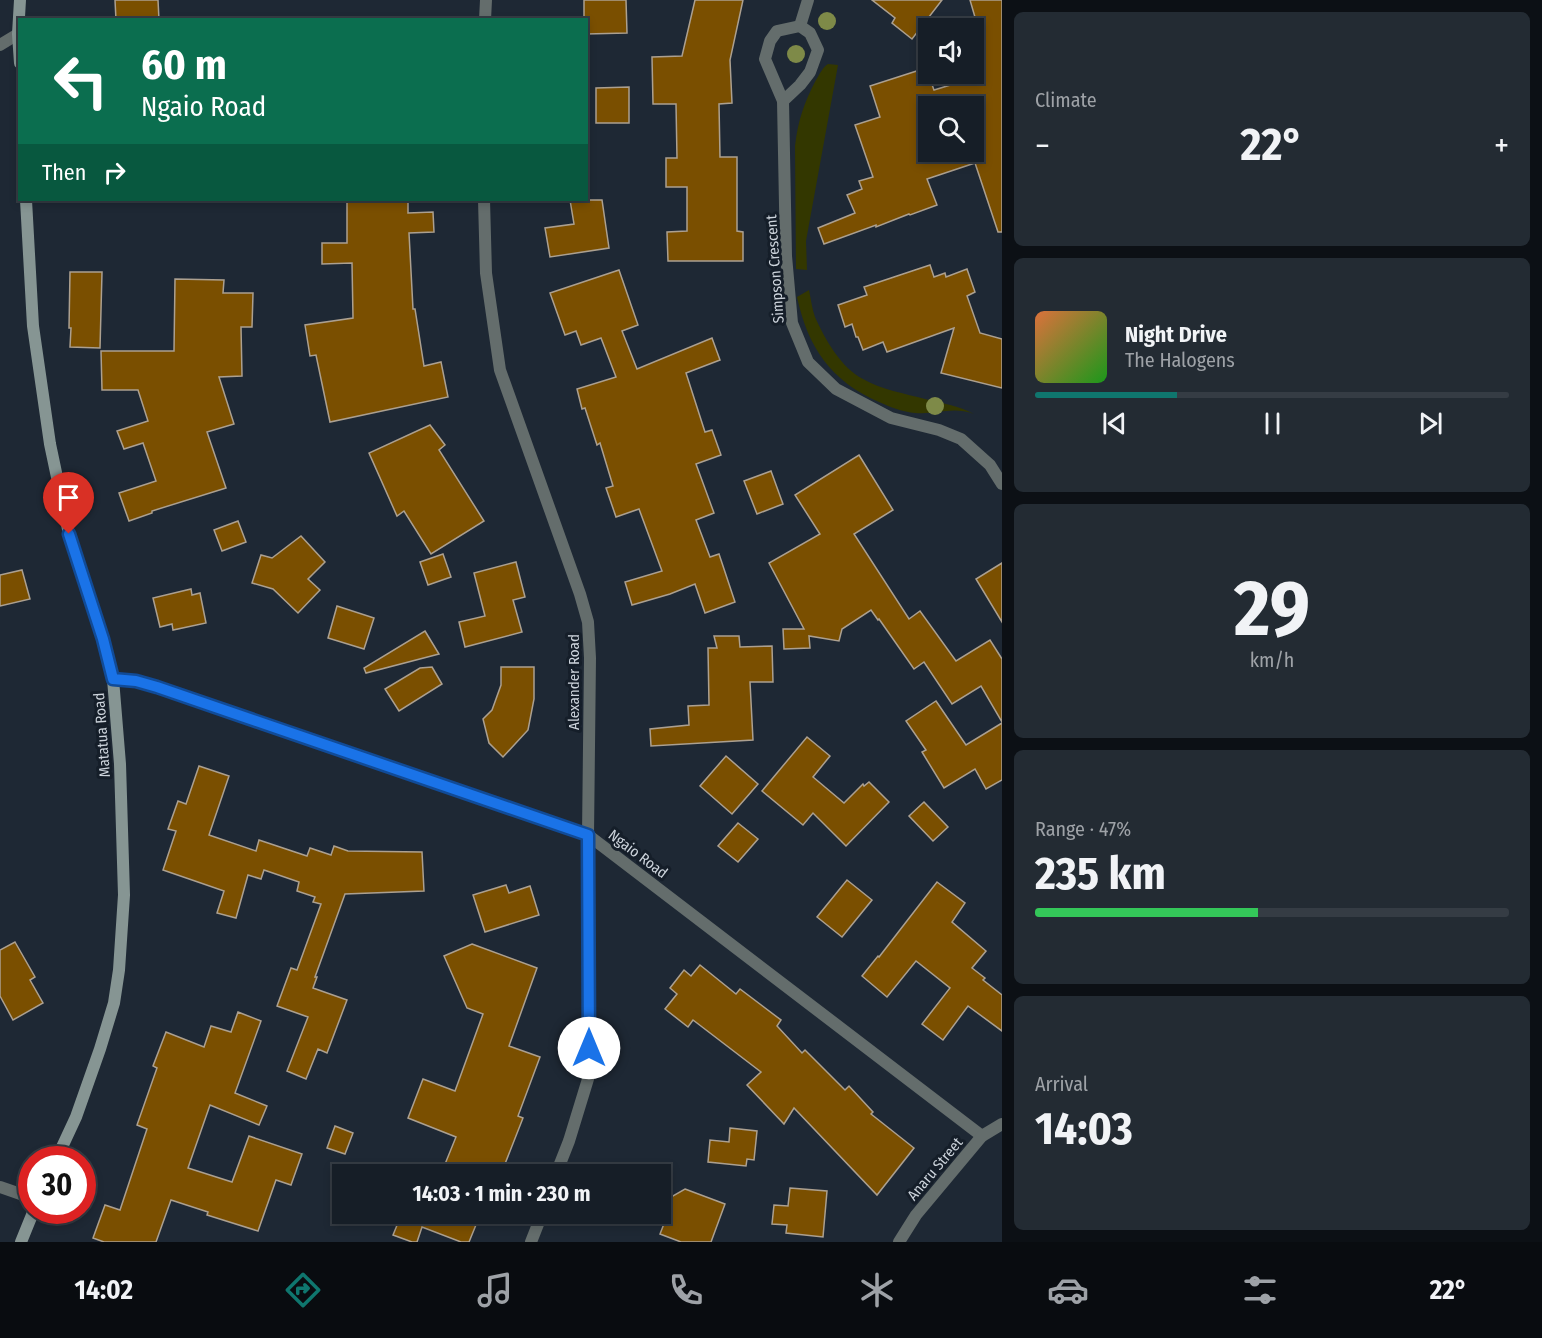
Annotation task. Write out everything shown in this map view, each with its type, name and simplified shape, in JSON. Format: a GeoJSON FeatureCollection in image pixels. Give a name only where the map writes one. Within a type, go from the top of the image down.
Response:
{"type":"FeatureCollection","features":[{"type":"Feature","properties":{"kind":"main road"},"geometry":{"type":"LineString","coordinates":[[19,18],[20,0]]}},
{"type":"Feature","properties":{"kind":"main road","name":"Matatua Road"},"geometry":{"type":"LineString","coordinates":[[26,201],[33,326],[50,444],[69,534],[103,639],[113,679],[120,764],[124,896],[114,1003],[100,1050],[62,1146]]}},
{"type":"Feature","properties":{"kind":"main road"},"geometry":{"type":"LineString","coordinates":[[21,1242],[28,1224]]}},
{"type":"Feature","properties":{"kind":"street"},"geometry":{"type":"LineString","coordinates":[[485,18],[486,0]]}},
{"type":"Feature","properties":{"kind":"street"},"geometry":{"type":"LineString","coordinates":[[783,101],[810,72],[818,50],[810,33],[800,26],[808,0]]}},
{"type":"Feature","properties":{"kind":"street","name":"Simpson Crescent"},"geometry":{"type":"LineString","coordinates":[[800,26],[777,31],[770,41],[765,59],[783,101],[786,256],[792,323],[808,362],[836,389],[891,418],[939,430],[961,439],[990,465],[1002,484]]}},
{"type":"Feature","properties":{"kind":"street"},"geometry":{"type":"LineString","coordinates":[[0,45],[18,34]]}},
{"type":"Feature","properties":{"kind":"street","name":"Alexander Road"},"geometry":{"type":"LineString","coordinates":[[484,201],[486,273],[500,370],[588,622],[590,658],[588,1079],[560,1164]]}},
{"type":"Feature","properties":{"kind":"street","name":"Ngaio Road"},"geometry":{"type":"LineString","coordinates":[[113,679],[136,681],[157,687],[588,835],[982,1137]]}},
{"type":"Feature","properties":{"kind":"street","name":"Anaru Street"},"geometry":{"type":"LineString","coordinates":[[899,1242],[916,1215],[982,1137],[1002,1124]]}},
{"type":"Feature","properties":{"kind":"street"},"geometry":{"type":"LineString","coordinates":[[0,1187],[18,1193]]}},
{"type":"Feature","properties":{"kind":"street"},"geometry":{"type":"LineString","coordinates":[[531,1242],[538,1224]]}},
{"type":"Feature","properties":{"kind":"green space"},"geometry":{"type":"Polygon","coordinates":[[[828,64],[838,65],[806,241],[807,270],[796,269],[796,137],[808,96],[821,71],[828,64]]]}},
{"type":"Feature","properties":{"kind":"green space"},"geometry":{"type":"Polygon","coordinates":[[[809,290],[814,314],[824,334],[834,352],[855,374],[870,383],[974,414],[958,411],[906,412],[862,394],[847,384],[824,361],[808,332],[797,297],[809,290]]]}},
{"type":"Feature","properties":{"kind":"building"},"geometry":{"type":"Polygon","coordinates":[[[115,0],[158,0],[159,18],[116,18],[115,0]]]}},
{"type":"Feature","properties":{"kind":"building"},"geometry":{"type":"Polygon","coordinates":[[[584,0],[626,0],[627,33],[588,34],[588,18],[584,18],[584,0]]]}},
{"type":"Feature","properties":{"kind":"building"},"geometry":{"type":"Polygon","coordinates":[[[695,0],[743,0],[730,60],[732,103],[719,104],[720,157],[737,157],[737,231],[743,232],[743,261],[668,261],[667,232],[687,231],[687,187],[666,187],[666,158],[677,158],[676,104],[653,104],[652,57],[682,56],[695,0]]]}},
{"type":"Feature","properties":{"kind":"building"},"geometry":{"type":"Polygon","coordinates":[[[872,0],[942,0],[928,18],[918,18],[918,31],[912,39],[892,23],[895,18],[872,0]]]}},
{"type":"Feature","properties":{"kind":"building"},"geometry":{"type":"Polygon","coordinates":[[[970,0],[1002,0],[1002,232],[998,232],[975,163],[927,179],[937,205],[824,244],[818,228],[855,213],[847,195],[862,189],[859,181],[873,177],[855,125],[880,117],[870,86],[918,71],[918,84],[932,84],[934,90],[954,84],[984,84],[984,18],[975,18],[970,0]]]}},
{"type":"Feature","properties":{"kind":"building"},"geometry":{"type":"Polygon","coordinates":[[[629,87],[629,123],[596,123],[596,88],[629,87]]]}},
{"type":"Feature","properties":{"kind":"building"},"geometry":{"type":"Polygon","coordinates":[[[602,200],[609,248],[550,257],[545,228],[574,224],[570,201],[602,200]]]}},
{"type":"Feature","properties":{"kind":"building"},"geometry":{"type":"Polygon","coordinates":[[[347,201],[408,201],[408,213],[433,212],[434,232],[409,233],[413,309],[415,309],[424,366],[441,362],[448,397],[330,422],[316,355],[310,356],[305,325],[353,318],[352,263],[322,264],[322,243],[347,243],[347,201]]]}},
{"type":"Feature","properties":{"kind":"building"},"geometry":{"type":"Polygon","coordinates":[[[930,265],[934,277],[945,273],[946,277],[967,269],[975,292],[967,296],[980,333],[1002,339],[1002,388],[941,373],[954,328],[887,352],[883,342],[863,350],[852,324],[845,327],[838,305],[867,295],[864,287],[930,265]]]}},
{"type":"Feature","properties":{"kind":"building"},"geometry":{"type":"Polygon","coordinates":[[[619,270],[638,325],[622,331],[637,369],[712,338],[720,360],[686,373],[705,432],[712,430],[721,455],[696,464],[714,513],[696,520],[710,557],[719,554],[735,602],[705,613],[695,584],[632,605],[625,582],[662,571],[639,509],[616,517],[606,488],[613,486],[600,443],[597,445],[585,408],[582,409],[577,389],[616,377],[601,338],[581,345],[576,331],[565,335],[550,293],[619,270]]]}},
{"type":"Feature","properties":{"kind":"building"},"geometry":{"type":"Polygon","coordinates":[[[70,272],[102,272],[100,348],[70,347],[70,272]]]}},
{"type":"Feature","properties":{"kind":"building"},"geometry":{"type":"Polygon","coordinates":[[[175,279],[224,280],[223,293],[253,293],[252,327],[241,327],[242,376],[219,377],[234,424],[207,432],[226,488],[152,511],[152,513],[129,521],[119,493],[156,481],[143,443],[124,449],[117,431],[148,421],[138,390],[102,390],[101,351],[174,351],[175,279]]]}},
{"type":"Feature","properties":{"kind":"building"},"geometry":{"type":"Polygon","coordinates":[[[430,425],[445,445],[439,450],[484,521],[431,554],[404,511],[397,516],[369,453],[430,425]]]}},
{"type":"Feature","properties":{"kind":"building"},"geometry":{"type":"Polygon","coordinates":[[[859,455],[893,510],[854,534],[909,619],[920,611],[956,661],[990,640],[1002,659],[1002,722],[981,686],[952,704],[924,662],[914,669],[871,610],[842,629],[839,641],[809,636],[810,648],[784,649],[783,629],[804,629],[769,563],[820,534],[795,495],[859,455]]]}},
{"type":"Feature","properties":{"kind":"building"},"geometry":{"type":"Polygon","coordinates":[[[771,471],[783,504],[757,514],[744,481],[771,471]]]}},
{"type":"Feature","properties":{"kind":"building"},"geometry":{"type":"Polygon","coordinates":[[[238,521],[246,542],[222,551],[214,530],[238,521]]]}},
{"type":"Feature","properties":{"kind":"building"},"geometry":{"type":"Polygon","coordinates":[[[301,536],[325,562],[308,579],[320,590],[298,613],[273,589],[252,583],[261,555],[272,558],[301,536]]]}},
{"type":"Feature","properties":{"kind":"building"},"geometry":{"type":"Polygon","coordinates":[[[443,554],[451,577],[428,585],[420,562],[443,554]]]}},
{"type":"Feature","properties":{"kind":"building"},"geometry":{"type":"Polygon","coordinates":[[[516,562],[525,597],[513,600],[522,632],[465,647],[459,622],[485,616],[474,573],[516,562]]]}},
{"type":"Feature","properties":{"kind":"building"},"geometry":{"type":"Polygon","coordinates":[[[1002,563],[1002,622],[976,579],[1002,563]]]}},
{"type":"Feature","properties":{"kind":"building"},"geometry":{"type":"Polygon","coordinates":[[[22,570],[30,599],[0,606],[0,575],[22,570]]]}},
{"type":"Feature","properties":{"kind":"building"},"geometry":{"type":"Polygon","coordinates":[[[191,589],[192,595],[200,593],[206,623],[173,630],[172,624],[160,627],[153,598],[191,589]]]}},
{"type":"Feature","properties":{"kind":"building"},"geometry":{"type":"Polygon","coordinates":[[[337,606],[374,618],[364,649],[328,638],[337,606]]]}},
{"type":"Feature","properties":{"kind":"building"},"geometry":{"type":"Polygon","coordinates":[[[425,631],[439,654],[366,673],[364,668],[425,631]]]}},
{"type":"Feature","properties":{"kind":"building"},"geometry":{"type":"Polygon","coordinates":[[[714,636],[739,636],[740,647],[772,646],[773,682],[750,682],[753,740],[651,746],[650,729],[689,725],[688,706],[709,705],[708,648],[717,648],[714,636]]]}},
{"type":"Feature","properties":{"kind":"building"},"geometry":{"type":"Polygon","coordinates":[[[432,667],[442,684],[399,711],[385,689],[420,668],[432,667]]]}},
{"type":"Feature","properties":{"kind":"building"},"geometry":{"type":"Polygon","coordinates":[[[501,667],[534,667],[534,699],[528,730],[503,757],[489,743],[483,719],[492,710],[501,685],[501,667]]]}},
{"type":"Feature","properties":{"kind":"building"},"geometry":{"type":"Polygon","coordinates":[[[936,701],[966,745],[1002,723],[1002,780],[986,789],[975,769],[944,788],[922,752],[926,750],[906,721],[936,701]]]}},
{"type":"Feature","properties":{"kind":"building"},"geometry":{"type":"Polygon","coordinates":[[[807,737],[830,756],[813,777],[844,803],[863,784],[864,786],[869,782],[889,802],[846,846],[813,813],[803,825],[762,791],[807,737]]]}},
{"type":"Feature","properties":{"kind":"building"},"geometry":{"type":"Polygon","coordinates":[[[726,756],[758,784],[732,814],[700,786],[726,756]]]}},
{"type":"Feature","properties":{"kind":"building"},"geometry":{"type":"Polygon","coordinates":[[[199,766],[229,776],[209,835],[256,851],[259,840],[307,856],[310,848],[331,855],[334,846],[348,851],[422,852],[424,891],[345,894],[313,988],[347,1000],[327,1053],[318,1049],[306,1079],[287,1071],[308,1017],[277,1006],[291,968],[297,970],[321,904],[313,902],[315,897],[297,891],[299,882],[264,870],[261,879],[248,875],[236,918],[217,913],[224,891],[163,870],[176,831],[168,829],[178,801],[186,804],[199,766]]]}},
{"type":"Feature","properties":{"kind":"building"},"geometry":{"type":"Polygon","coordinates":[[[924,802],[948,827],[933,841],[909,816],[924,802]]]}},
{"type":"Feature","properties":{"kind":"building"},"geometry":{"type":"Polygon","coordinates":[[[738,823],[758,839],[738,862],[718,846],[738,823]]]}},
{"type":"Feature","properties":{"kind":"building"},"geometry":{"type":"Polygon","coordinates":[[[847,880],[872,900],[842,937],[817,917],[847,880]]]}},
{"type":"Feature","properties":{"kind":"building"},"geometry":{"type":"Polygon","coordinates":[[[937,882],[965,903],[952,922],[986,951],[972,968],[1002,995],[1002,1031],[968,1006],[943,1040],[922,1024],[950,988],[916,961],[887,997],[862,976],[937,882]]]}},
{"type":"Feature","properties":{"kind":"building"},"geometry":{"type":"Polygon","coordinates":[[[506,885],[509,893],[530,886],[539,915],[485,932],[473,895],[506,885]]]}},
{"type":"Feature","properties":{"kind":"building"},"geometry":{"type":"Polygon","coordinates":[[[15,942],[35,977],[30,980],[43,1003],[13,1020],[0,996],[0,950],[15,942]]]}},
{"type":"Feature","properties":{"kind":"building"},"geometry":{"type":"Polygon","coordinates":[[[472,944],[537,968],[509,1046],[540,1057],[518,1116],[523,1118],[505,1164],[445,1164],[456,1137],[408,1118],[423,1079],[455,1091],[483,1014],[467,1008],[444,956],[472,944]]]}},
{"type":"Feature","properties":{"kind":"building"},"geometry":{"type":"Polygon","coordinates":[[[700,965],[736,994],[740,989],[781,1020],[777,1026],[802,1053],[805,1050],[845,1090],[849,1086],[873,1112],[871,1114],[914,1148],[877,1195],[794,1108],[784,1124],[747,1085],[761,1072],[693,1020],[688,1027],[665,1009],[677,994],[670,988],[684,970],[691,976],[700,965]]]}},
{"type":"Feature","properties":{"kind":"building"},"geometry":{"type":"Polygon","coordinates":[[[238,1012],[261,1021],[235,1093],[267,1106],[259,1125],[210,1105],[188,1168],[232,1182],[249,1136],[302,1154],[291,1185],[276,1180],[258,1231],[207,1215],[208,1212],[171,1200],[156,1242],[104,1242],[93,1238],[105,1205],[120,1210],[147,1129],[137,1125],[157,1068],[153,1066],[166,1032],[204,1047],[211,1026],[231,1032],[238,1012]]]}},
{"type":"Feature","properties":{"kind":"building"},"geometry":{"type":"Polygon","coordinates":[[[335,1126],[353,1133],[345,1154],[327,1148],[335,1126]]]}},
{"type":"Feature","properties":{"kind":"building"},"geometry":{"type":"Polygon","coordinates":[[[730,1128],[757,1131],[754,1160],[747,1159],[746,1166],[708,1162],[710,1140],[729,1142],[730,1128]]]}},
{"type":"Feature","properties":{"kind":"building"},"geometry":{"type":"Polygon","coordinates":[[[790,1188],[827,1191],[823,1237],[786,1233],[787,1225],[772,1224],[774,1205],[788,1206],[790,1188]]]}},
{"type":"Feature","properties":{"kind":"building"},"geometry":{"type":"Polygon","coordinates":[[[685,1189],[725,1204],[711,1242],[681,1242],[660,1234],[664,1224],[671,1224],[671,1197],[685,1189]]]}},
{"type":"Feature","properties":{"kind":"building"},"geometry":{"type":"Polygon","coordinates":[[[398,1224],[476,1224],[469,1242],[461,1242],[422,1227],[417,1242],[393,1235],[398,1224]]]}},
{"type":"Feature","properties":{"kind":"route"},"geometry":{"type":"LineString","coordinates":[[69,534],[103,639],[113,679],[136,681],[157,687],[588,835],[589,1048]]}}]}
